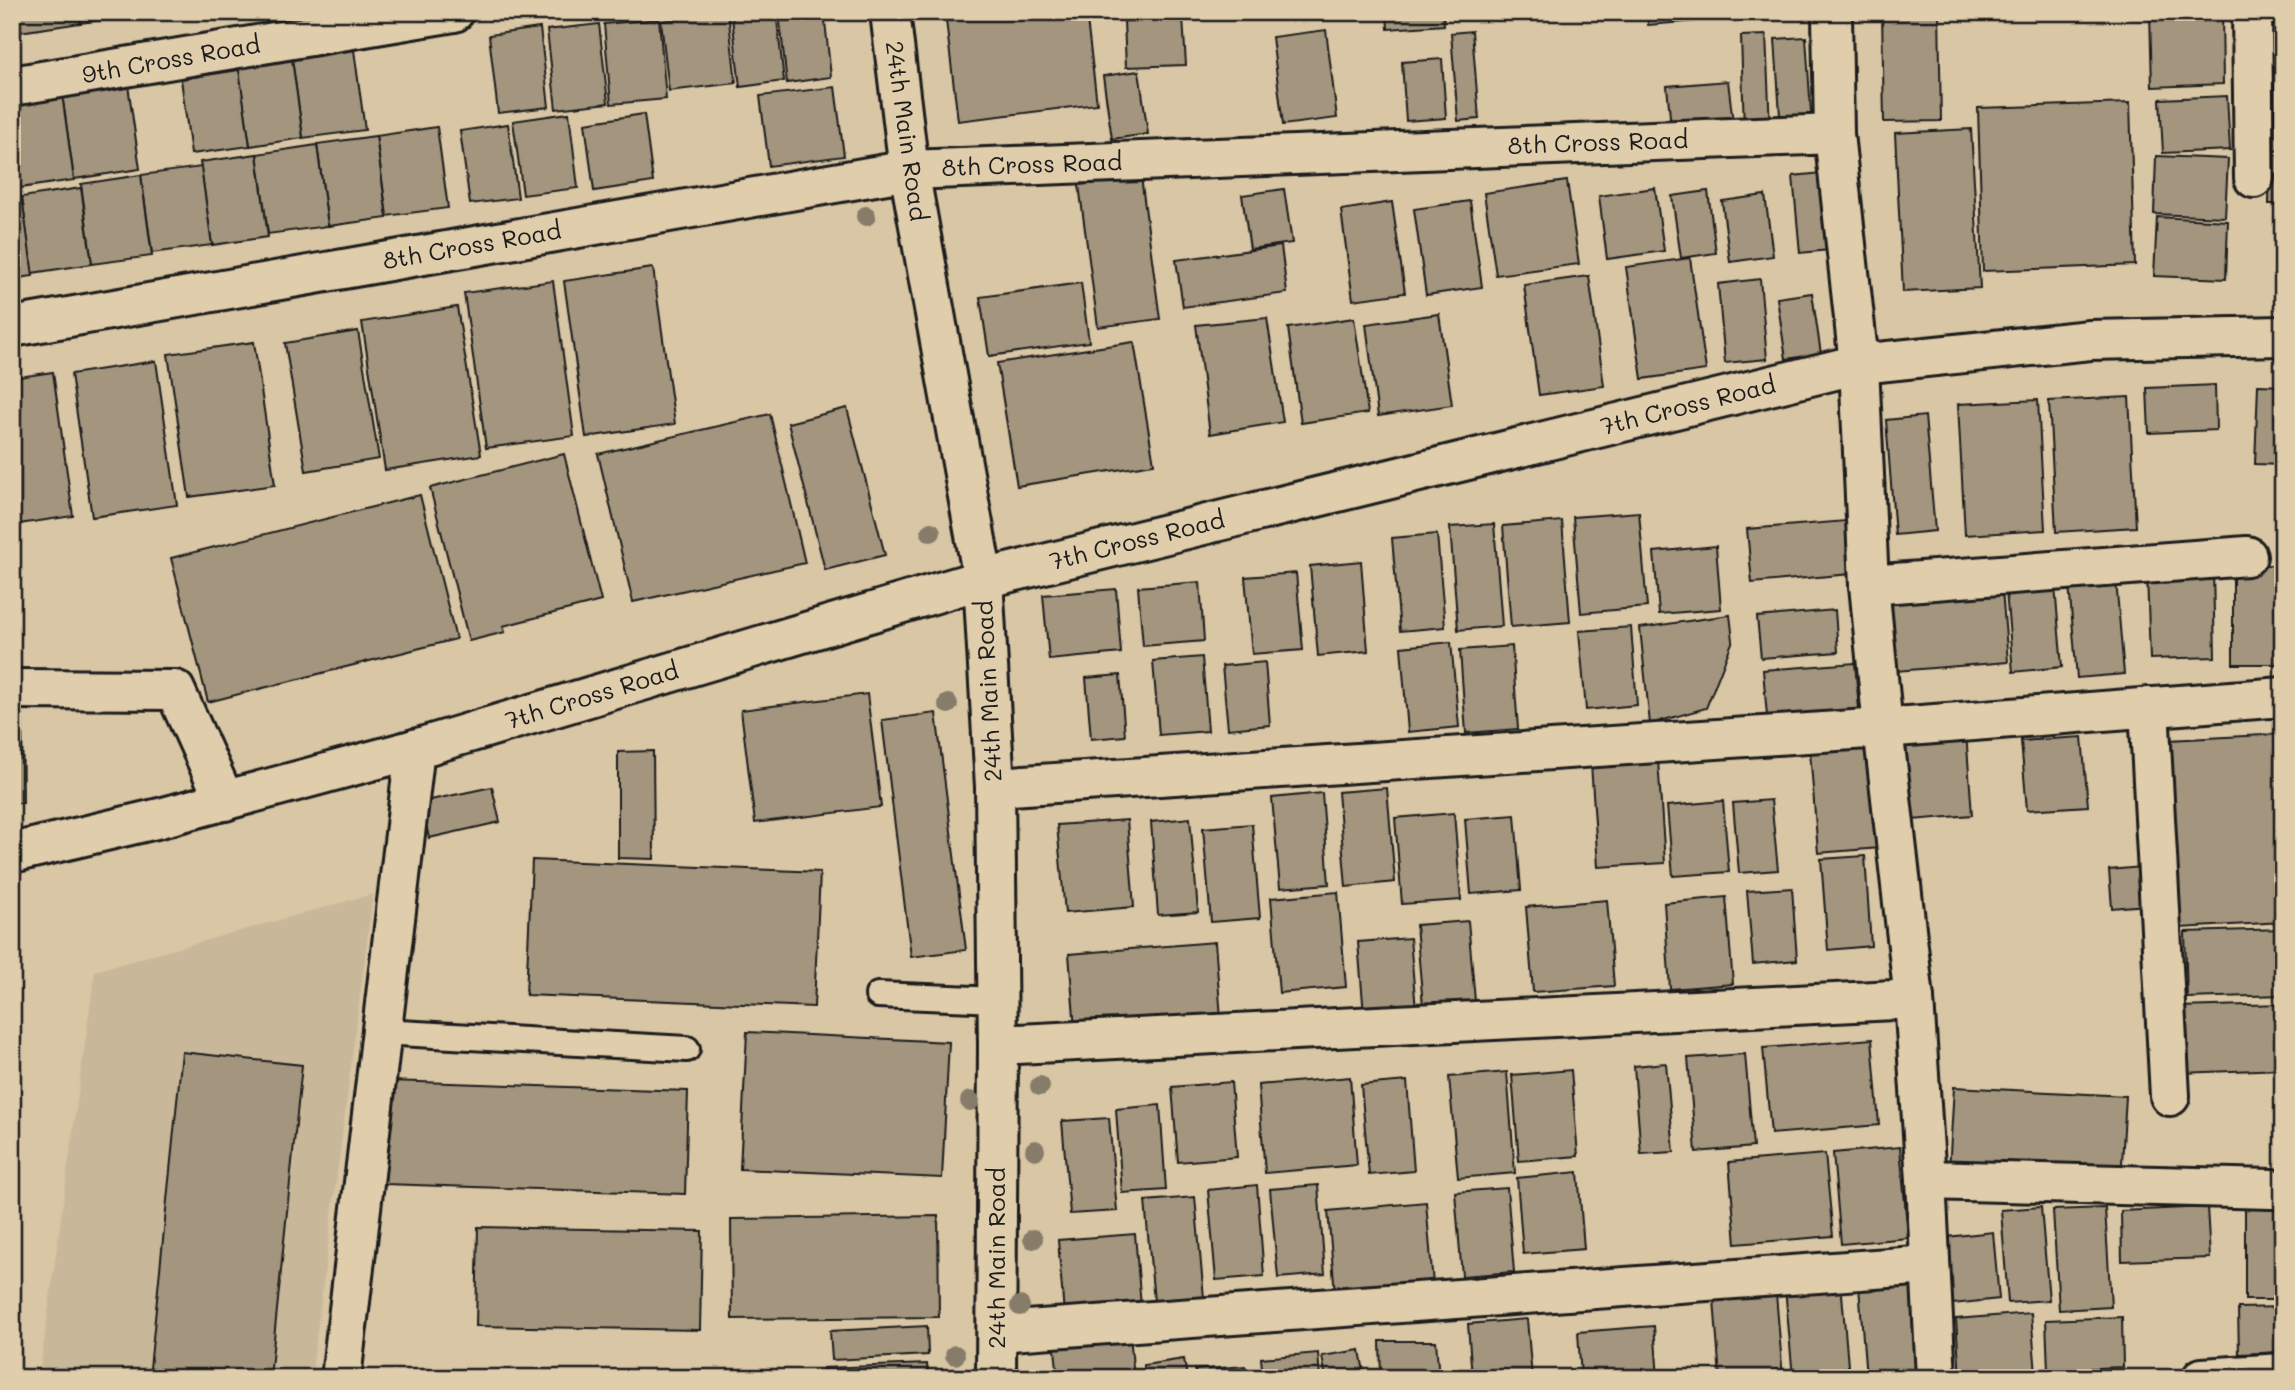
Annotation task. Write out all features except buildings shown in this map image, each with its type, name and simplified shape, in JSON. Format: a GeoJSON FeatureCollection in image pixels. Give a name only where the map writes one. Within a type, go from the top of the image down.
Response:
{"type":"FeatureCollection","features":[{"type":"Feature","properties":{"kind":"street","name":"9th Cross Road"},"geometry":{"type":"LineString","coordinates":[[12,86],[454,12]]}},
{"type":"Feature","properties":{"kind":"street","name":"24th Main Road"},"geometry":{"type":"LineString","coordinates":[[890,12],[909,170],[982,579],[995,787],[998,1000],[996,1378]]}},
{"type":"Feature","properties":{"kind":"street"},"geometry":{"type":"LineString","coordinates":[[2252,12],[2254,178]]}},
{"type":"Feature","properties":{"kind":"street"},"geometry":{"type":"LineString","coordinates":[[1832,14],[1834,134],[1859,364],[1869,585],[1914,999],[1936,1378]]}},
{"type":"Feature","properties":{"kind":"street","name":"8th Cross Road"},"geometry":{"type":"LineString","coordinates":[[12,327],[909,170],[1834,134]]}},
{"type":"Feature","properties":{"kind":"street","name":"7th Cross Road"},"geometry":{"type":"LineString","coordinates":[[12,853],[225,801],[415,749],[982,579],[1859,364],[2090,340],[2283,336]]}},
{"type":"Feature","properties":{"kind":"street"},"geometry":{"type":"LineString","coordinates":[[1869,585],[2246,556]]}},
{"type":"Feature","properties":{"kind":"street"},"geometry":{"type":"LineString","coordinates":[[12,689],[175,690],[225,801]]}},
{"type":"Feature","properties":{"kind":"street"},"geometry":{"type":"LineString","coordinates":[[995,787],[1883,728],[2283,697]]}},
{"type":"Feature","properties":{"kind":"street"},"geometry":{"type":"LineString","coordinates":[[2149,707],[2170,1096]]}},
{"type":"Feature","properties":{"kind":"street"},"geometry":{"type":"LineString","coordinates":[[341,1378],[415,749]]}},
{"type":"Feature","properties":{"kind":"street"},"geometry":{"type":"LineString","coordinates":[[998,1045],[1914,999]]}},
{"type":"Feature","properties":{"kind":"street"},"geometry":{"type":"LineString","coordinates":[[1926,1180],[2272,1189]]}},
{"type":"Feature","properties":{"kind":"street"},"geometry":{"type":"LineString","coordinates":[[998,1332],[1930,1265]]}},
{"type":"Feature","properties":{"kind":"street"},"geometry":{"type":"LineString","coordinates":[[2202,1378],[2283,1373]]}},
{"type":"Feature","properties":{"kind":"lane"},"geometry":{"type":"LineString","coordinates":[[878,995],[998,1000]]}},
{"type":"Feature","properties":{"kind":"lane"},"geometry":{"type":"LineString","coordinates":[[382,1032],[687,1049]]}},
{"type":"Feature","properties":{"kind":"shaded area"},"geometry":{"type":"Polygon","coordinates":[[[373,894],[311,1378],[39,1378],[95,971],[373,894]]]}}]}
